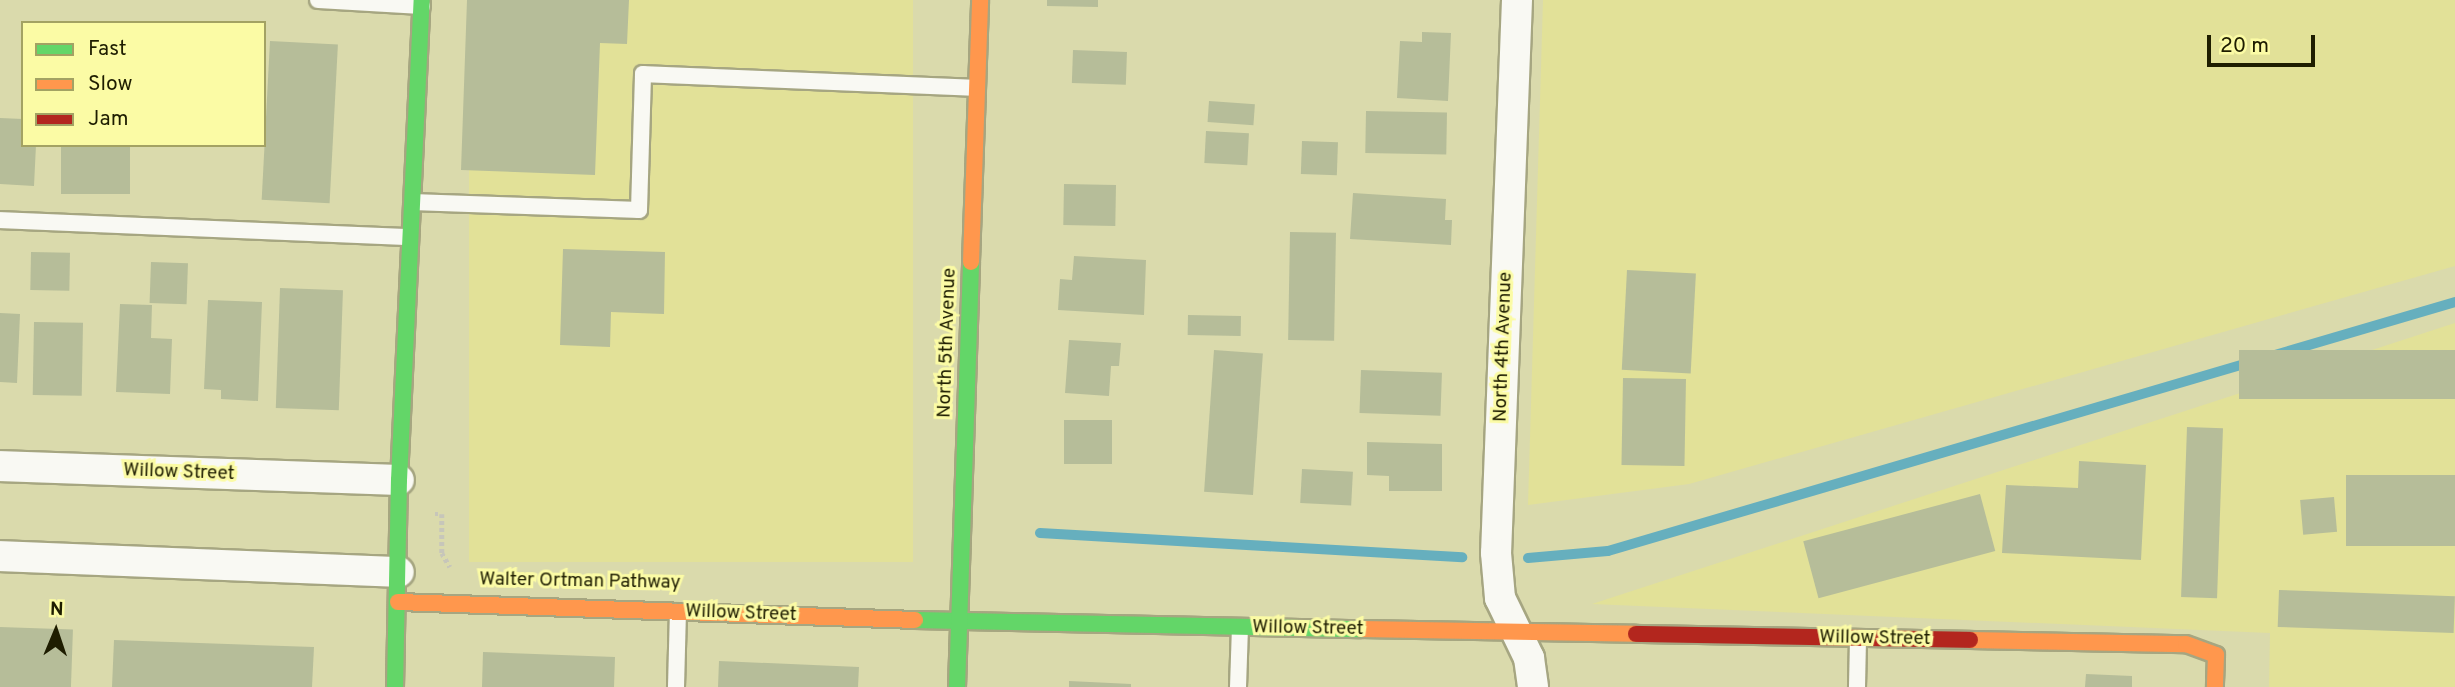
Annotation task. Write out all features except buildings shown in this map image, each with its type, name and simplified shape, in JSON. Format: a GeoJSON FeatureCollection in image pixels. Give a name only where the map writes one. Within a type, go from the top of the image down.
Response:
{"type":"FeatureCollection","features":[{"type":"Feature","properties":{"kind":"street","name":"North 5th Avenue"},"geometry":{"type":"LineString","coordinates":[[957,687],[980,0]]}},
{"type":"Feature","properties":{"kind":"street","name":"North 4th Avenue"},"geometry":{"type":"LineString","coordinates":[[1517,0],[1496,553],[1500,598],[1529,658],[1533,687]]}},
{"type":"Feature","properties":{"kind":"street"},"geometry":{"type":"LineString","coordinates":[[395,687],[400,480],[422,3]]}},
{"type":"Feature","properties":{"kind":"street","name":"Willow Street"},"geometry":{"type":"LineString","coordinates":[[0,466],[400,480]]}},
{"type":"Feature","properties":{"kind":"street"},"geometry":{"type":"LineString","coordinates":[[0,556],[399,572]]}},
{"type":"Feature","properties":{"kind":"street","name":"Willow Street"},"geometry":{"type":"LineString","coordinates":[[398,602],[960,622],[2186,644],[2216,654],[2215,687]]}},
{"type":"Feature","properties":{"kind":"lane"},"geometry":{"type":"LineString","coordinates":[[318,0],[422,3]]}},
{"type":"Feature","properties":{"kind":"lane"},"geometry":{"type":"LineString","coordinates":[[412,202],[639,210],[643,74],[977,88]]}},
{"type":"Feature","properties":{"kind":"lane"},"geometry":{"type":"LineString","coordinates":[[0,220],[411,237]]}},
{"type":"Feature","properties":{"kind":"lane"},"geometry":{"type":"LineString","coordinates":[[676,687],[678,612]]}},
{"type":"Feature","properties":{"kind":"lane"},"geometry":{"type":"LineString","coordinates":[[1238,687],[1240,628]]}},
{"type":"Feature","properties":{"kind":"lane"},"geometry":{"type":"LineString","coordinates":[[1857,687],[1858,638]]}},
{"type":"Feature","properties":{"kind":"path","name":"Walter Ortman Pathway"},"geometry":{"type":"LineString","coordinates":[[399,513],[442,514],[442,553],[456,574]]}},
{"type":"Feature","properties":{"kind":"shaded area"},"geometry":{"type":"Polygon","coordinates":[[[469,0],[913,0],[913,562],[469,562],[469,0]]]}},
{"type":"Feature","properties":{"kind":"shaded area"},"geometry":{"type":"Polygon","coordinates":[[[1543,0],[2455,0],[2455,266],[1689,484],[1528,505],[1543,0]]]}},
{"type":"Feature","properties":{"kind":"shaded area"},"geometry":{"type":"Polygon","coordinates":[[[2455,323],[2455,687],[2269,687],[2270,633],[1592,604],[2455,323]]]}},
{"type":"Feature","properties":{"kind":"waterway"},"geometry":{"type":"LineString","coordinates":[[1528,558],[1608,551],[2455,302]]}},
{"type":"Feature","properties":{"kind":"waterway"},"geometry":{"type":"LineString","coordinates":[[1040,533],[1462,557]]}},
{"type":"Feature","properties":{"kind":"traffic: fast"},"geometry":{"type":"LineString","coordinates":[[395,687],[399,480],[422,0]]}},
{"type":"Feature","properties":{"kind":"traffic: fast"},"geometry":{"type":"LineString","coordinates":[[957,687],[971,262]]}},
{"type":"Feature","properties":{"kind":"traffic: fast"},"geometry":{"type":"LineString","coordinates":[[915,620],[1361,629]]}},
{"type":"Feature","properties":{"kind":"traffic: slow"},"geometry":{"type":"LineString","coordinates":[[971,262],[980,0]]}},
{"type":"Feature","properties":{"kind":"traffic: slow"},"geometry":{"type":"LineString","coordinates":[[398,602],[915,620]]}},
{"type":"Feature","properties":{"kind":"traffic: slow"},"geometry":{"type":"LineString","coordinates":[[1361,629],[1636,634]]}},
{"type":"Feature","properties":{"kind":"traffic: slow"},"geometry":{"type":"LineString","coordinates":[[1970,640],[2186,644],[2216,655],[2215,687]]}},
{"type":"Feature","properties":{"kind":"traffic: jam"},"geometry":{"type":"LineString","coordinates":[[1636,634],[1970,640]]}}]}
